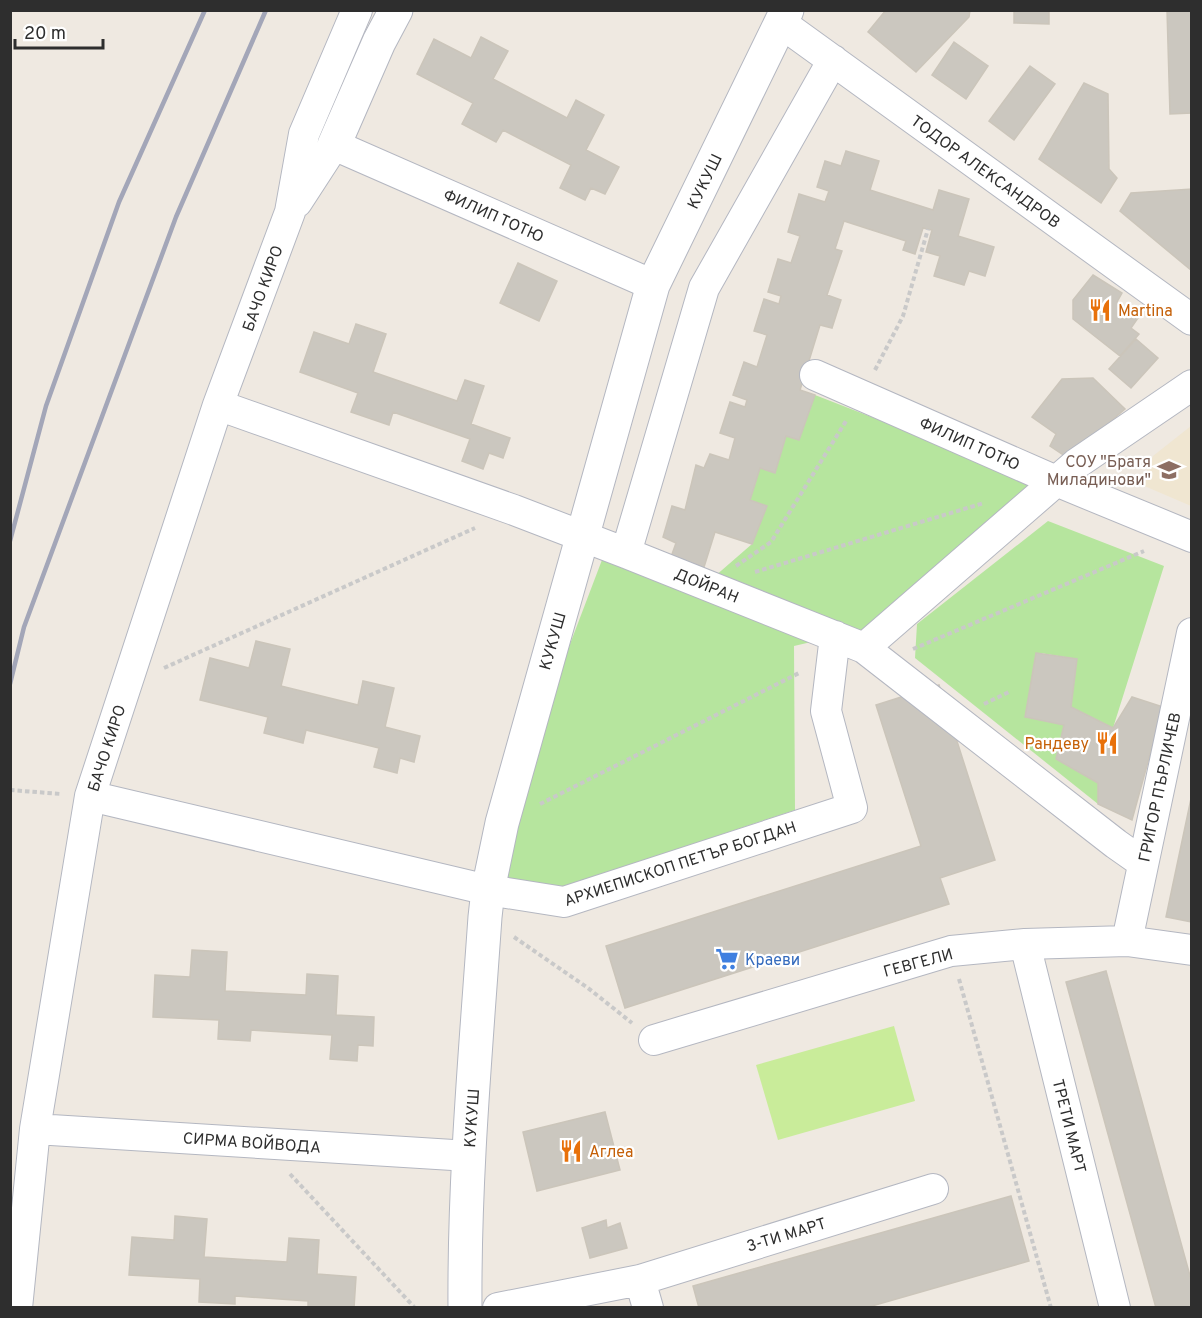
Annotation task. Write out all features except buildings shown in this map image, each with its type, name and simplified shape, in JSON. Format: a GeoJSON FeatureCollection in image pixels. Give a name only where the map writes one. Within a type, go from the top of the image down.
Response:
{"type":"FeatureCollection","features":[{"type":"Feature","properties":{"kind":"street","name":"БАЧО КИРО"},"geometry":{"type":"LineString","coordinates":[[17,1308],[35,1129],[90,796],[218,405],[291,212],[304,134],[357,10]]}},
{"type":"Feature","properties":{"kind":"street"},"geometry":{"type":"LineString","coordinates":[[334,145],[396,10]]}},
{"type":"Feature","properties":{"kind":"street","name":"ТОДОР АЛЕКСАНДРОВ"},"geometry":{"type":"LineString","coordinates":[[784,17],[833,60],[1191,320]]}},
{"type":"Feature","properties":{"kind":"street","name":"КУКУШ"},"geometry":{"type":"LineString","coordinates":[[465,1308],[469,1156],[487,904],[502,823],[653,285],[784,17]]}},
{"type":"Feature","properties":{"kind":"street"},"geometry":{"type":"LineString","coordinates":[[626,553],[705,288],[833,60]]}},
{"type":"Feature","properties":{"kind":"street","name":"БАЧО КИРО"},"geometry":{"type":"LineString","coordinates":[[291,212],[334,145]]}},
{"type":"Feature","properties":{"kind":"street","name":"ФИЛИП ТОТЮ"},"geometry":{"type":"LineString","coordinates":[[334,145],[653,285]]}},
{"type":"Feature","properties":{"kind":"street","name":"ФИЛИП ТОТЮ"},"geometry":{"type":"LineString","coordinates":[[815,375],[1187,536]]}},
{"type":"Feature","properties":{"kind":"street"},"geometry":{"type":"LineString","coordinates":[[873,655],[1076,464],[1191,385]]}},
{"type":"Feature","properties":{"kind":"street","name":"ДОЙРАН"},"geometry":{"type":"LineString","coordinates":[[218,405],[582,536],[709,586],[834,646],[873,655],[1143,863]]}},
{"type":"Feature","properties":{"kind":"street","name":"ГРИГОР ПЪРЛИЧЕВ"},"geometry":{"type":"LineString","coordinates":[[1127,940],[1191,633]]}},
{"type":"Feature","properties":{"kind":"street","name":"АРХИЕПИСКОП ПЕТЪР БОГДАН"},"geometry":{"type":"LineString","coordinates":[[90,796],[487,904],[564,902],[852,808],[826,711],[834,646]]}},
{"type":"Feature","properties":{"kind":"street","name":"ГЕВГЕЛИ"},"geometry":{"type":"LineString","coordinates":[[654,1040],[951,951],[1024,944],[1127,940],[1191,950]]}},
{"type":"Feature","properties":{"kind":"street","name":"ТРЕТИ МАРТ"},"geometry":{"type":"LineString","coordinates":[[1024,944],[1115,1308]]}},
{"type":"Feature","properties":{"kind":"street","name":"СИРМА ВОЙВОДА"},"geometry":{"type":"LineString","coordinates":[[35,1129],[469,1156]]}},
{"type":"Feature","properties":{"kind":"street","name":"3-ТИ МАРТ"},"geometry":{"type":"LineString","coordinates":[[498,1308],[644,1294],[933,1189]]}},
{"type":"Feature","properties":{"kind":"path"},"geometry":{"type":"LineString","coordinates":[[709,586],[771,542],[862,396],[903,316],[928,229]]}},
{"type":"Feature","properties":{"kind":"path"},"geometry":{"type":"LineString","coordinates":[[754,573],[989,501]]}},
{"type":"Feature","properties":{"kind":"path"},"geometry":{"type":"LineString","coordinates":[[127,685],[513,510]]}},
{"type":"Feature","properties":{"kind":"path"},"geometry":{"type":"LineString","coordinates":[[873,655],[1187,536]]}},
{"type":"Feature","properties":{"kind":"path"},"geometry":{"type":"LineString","coordinates":[[502,823],[834,646]]}},
{"type":"Feature","properties":{"kind":"path"},"geometry":{"type":"LineString","coordinates":[[10,790],[90,796]]}},
{"type":"Feature","properties":{"kind":"path"},"geometry":{"type":"LineString","coordinates":[[487,904],[654,1040]]}},
{"type":"Feature","properties":{"kind":"path"},"geometry":{"type":"LineString","coordinates":[[951,951],[1051,1308]]}},
{"type":"Feature","properties":{"kind":"path"},"geometry":{"type":"LineString","coordinates":[[260,1143],[415,1308]]}},
{"type":"Feature","properties":{"kind":"shaded area","name":"СОУ \"Братя Миладинови\""},"geometry":{"type":"Polygon","coordinates":[[[1191,426],[1191,506],[1142,485],[1153,456],[1191,426]]]}},
{"type":"Feature","properties":{"kind":"green space"},"geometry":{"type":"Polygon","coordinates":[[[815,395],[1044,484],[867,629],[794,646],[795,810],[529,899],[502,883],[502,823],[605,552],[699,590],[752,544],[767,506],[750,500],[760,468],[775,473],[786,436],[815,395]]]}},
{"type":"Feature","properties":{"kind":"green space"},"geometry":{"type":"Polygon","coordinates":[[[1048,521],[1164,566],[1113,728],[1071,707],[1077,659],[1036,654],[1064,725],[1098,783],[1098,804],[915,658],[917,624],[1048,521]]]}},
{"type":"Feature","properties":{"kind":"green space"},"geometry":{"type":"Polygon","coordinates":[[[894,1026],[915,1101],[778,1140],[756,1065],[894,1026]]]}},
{"type":"Feature","properties":{"kind":"railway"},"geometry":{"type":"LineString","coordinates":[[10,541],[46,406],[119,202],[205,10]]}},
{"type":"Feature","properties":{"kind":"railway"},"geometry":{"type":"LineString","coordinates":[[10,684],[24,627],[176,217],[266,10]]}},
{"type":"Feature","properties":{"kind":"place","name":"Martina"},"geometry":{"type":"Point","coordinates":[1100,310]}},
{"type":"Feature","properties":{"kind":"place","name":"СОУ \"Братя Миладинови\""},"geometry":{"type":"Point","coordinates":[1169,470]}},
{"type":"Feature","properties":{"kind":"place","name":"Рандеву"},"geometry":{"type":"Point","coordinates":[1107,743]}},
{"type":"Feature","properties":{"kind":"place","name":"Краеви"},"geometry":{"type":"Point","coordinates":[727,959]}},
{"type":"Feature","properties":{"kind":"place","name":"Аглеа"},"geometry":{"type":"Point","coordinates":[571,1151]}}]}
